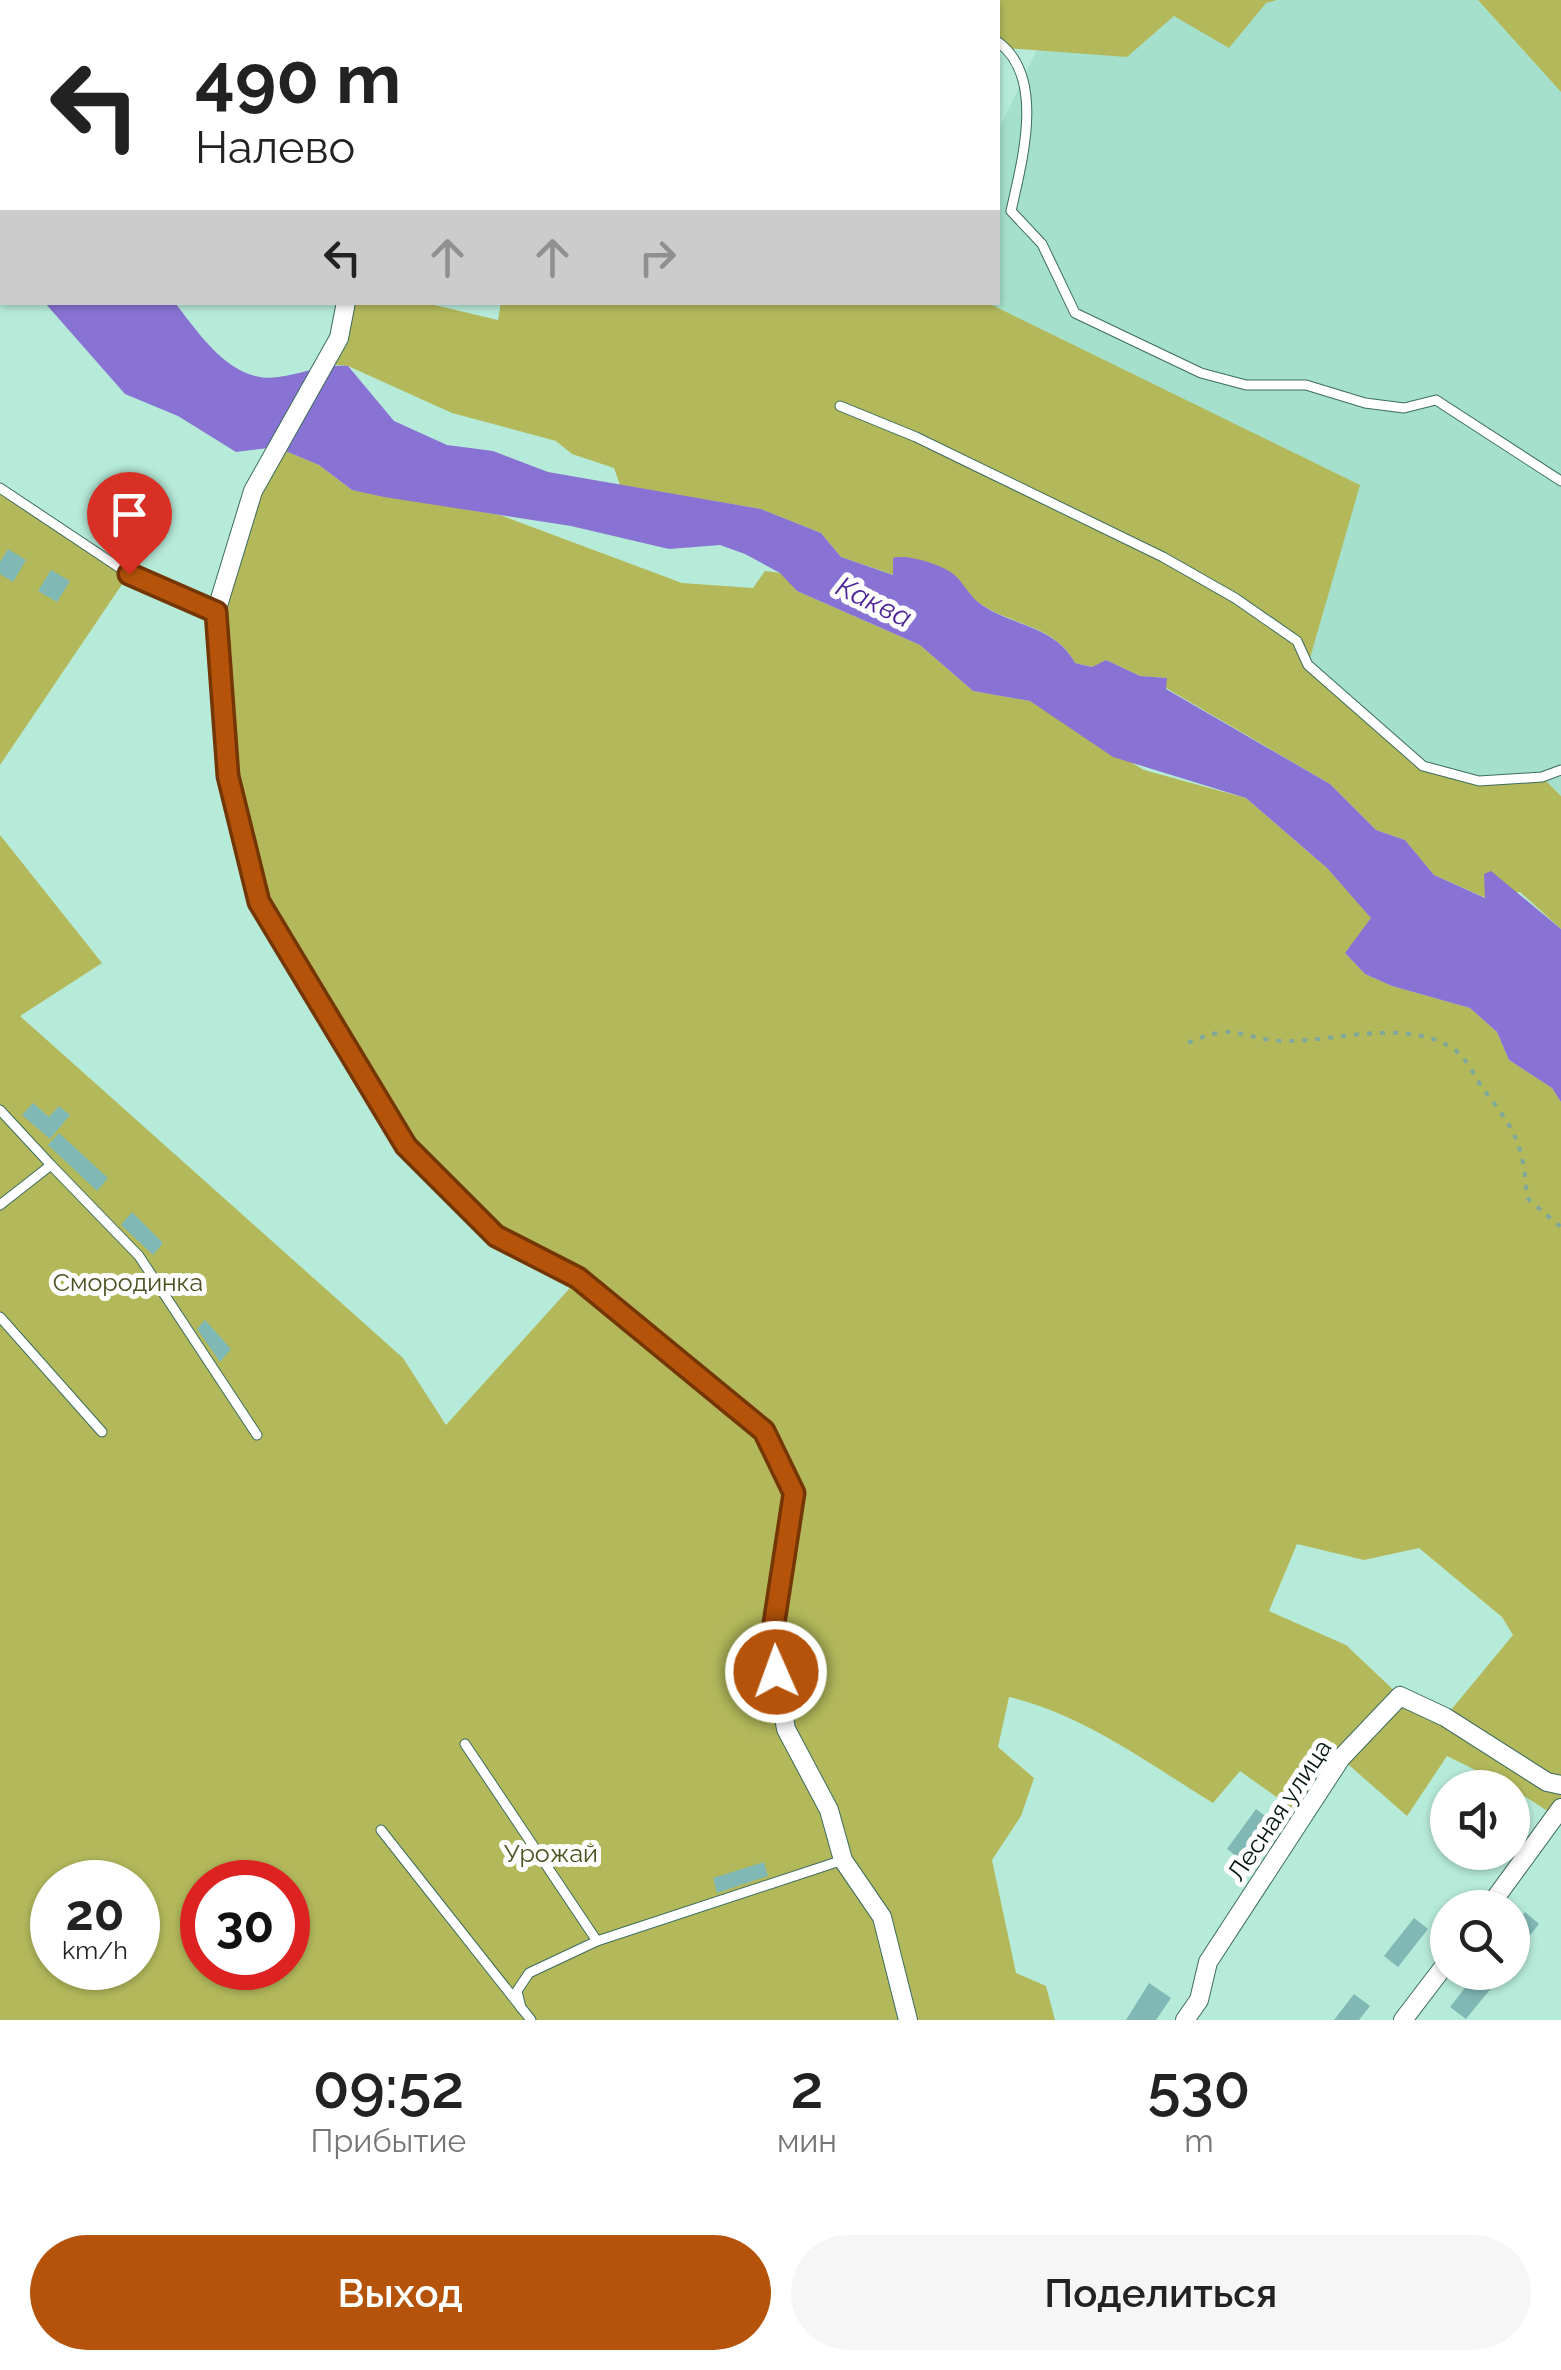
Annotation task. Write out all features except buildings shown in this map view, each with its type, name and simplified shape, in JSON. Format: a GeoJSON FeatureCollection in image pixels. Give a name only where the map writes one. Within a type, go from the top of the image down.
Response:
{"type":"FeatureCollection","features":[{"type":"Feature","properties":{"kind":"street"},"geometry":{"type":"LineString","coordinates":[[345,305],[339,338],[253,491],[216,612],[228,776],[259,902],[406,1146],[496,1236],[578,1278],[764,1431],[794,1493],[771,1643],[786,1728],[829,1810],[844,1860],[882,1917],[908,2020]]}},
{"type":"Feature","properties":{"kind":"street","name":"Лесная улица"},"geometry":{"type":"LineString","coordinates":[[1185,2020],[1199,2000],[1208,1962],[1332,1773],[1400,1696],[1446,1717],[1547,1782],[1561,1785]]}},
{"type":"Feature","properties":{"kind":"street"},"geometry":{"type":"LineString","coordinates":[[1501,1890],[1561,1808]]}},
{"type":"Feature","properties":{"kind":"street"},"geometry":{"type":"LineString","coordinates":[[1403,2020],[1430,1985]]}},
{"type":"Feature","properties":{"kind":"lane"},"geometry":{"type":"LineString","coordinates":[[1000,45],[1026,82],[1020,169],[1011,211],[1042,244],[1075,313],[1201,372],[1246,385],[1306,384],[1365,403],[1404,408],[1436,400],[1561,481]]}},
{"type":"Feature","properties":{"kind":"lane"},"geometry":{"type":"LineString","coordinates":[[840,406],[934,445],[1163,557],[1235,598],[1296,641],[1308,665],[1423,766],[1480,781],[1542,777],[1561,770]]}},
{"type":"Feature","properties":{"kind":"lane"},"geometry":{"type":"LineString","coordinates":[[0,488],[129,574],[216,612]]}},
{"type":"Feature","properties":{"kind":"lane"},"geometry":{"type":"LineString","coordinates":[[0,1110],[139,1256],[258,1435]]}},
{"type":"Feature","properties":{"kind":"lane"},"geometry":{"type":"LineString","coordinates":[[0,1205],[50,1165]]}},
{"type":"Feature","properties":{"kind":"lane"},"geometry":{"type":"LineString","coordinates":[[0,1317],[102,1432]]}},
{"type":"Feature","properties":{"kind":"lane"},"geometry":{"type":"LineString","coordinates":[[465,1744],[597,1942]]}},
{"type":"Feature","properties":{"kind":"lane"},"geometry":{"type":"LineString","coordinates":[[381,1830],[531,2020]]}},
{"type":"Feature","properties":{"kind":"lane"},"geometry":{"type":"LineString","coordinates":[[521,2008],[517,1992],[529,1973],[597,1942],[844,1860]]}},
{"type":"Feature","properties":{"kind":"path"},"geometry":{"type":"LineString","coordinates":[[1188,1043],[1217,1030],[1239,1031],[1264,1042],[1344,1034],[1425,1035],[1459,1052],[1508,1120],[1524,1152],[1527,1198],[1561,1227]]}},
{"type":"Feature","properties":{"kind":"shaded area"},"geometry":{"type":"Polygon","coordinates":[[[1277,0],[1478,0],[1561,92],[1561,796],[1542,777],[1479,781],[1423,766],[1308,665],[1359,485],[992,305],[1000,305],[1000,127],[1038,48],[1127,57],[1174,15],[1277,0]]]}},
{"type":"Feature","properties":{"kind":"green space"},"geometry":{"type":"Polygon","coordinates":[[[1000,0],[1277,0],[1266,3],[1229,48],[1174,16],[1127,57],[1005,48],[1000,44],[1000,0]]]}},
{"type":"Feature","properties":{"kind":"green space"},"geometry":{"type":"Polygon","coordinates":[[[1478,0],[1561,0],[1561,92],[1478,0]]]}},
{"type":"Feature","properties":{"kind":"green space"},"geometry":{"type":"Polygon","coordinates":[[[345,305],[434,305],[498,320],[500,305],[992,305],[1360,485],[1308,665],[1423,766],[1479,781],[1542,777],[1561,796],[1561,929],[1520,892],[1486,898],[1434,875],[1405,840],[1376,830],[1330,784],[1166,688],[1166,678],[1140,676],[1106,660],[1093,667],[1075,663],[1056,640],[979,603],[951,573],[894,575],[841,557],[821,533],[761,509],[620,485],[614,468],[572,454],[556,441],[452,413],[348,366],[328,364],[345,305]]]}},
{"type":"Feature","properties":{"kind":"green space"},"geometry":{"type":"Polygon","coordinates":[[[276,447],[319,465],[352,490],[500,515],[682,583],[753,588],[765,571],[781,573],[797,591],[920,645],[973,691],[1030,701],[1144,770],[1246,798],[1327,868],[1372,918],[1345,953],[1365,974],[1392,986],[1470,1008],[1497,1032],[1509,1060],[1552,1088],[1561,1102],[1561,1820],[1530,1800],[1530,1770],[1475,1770],[1447,1756],[1438,1770],[1430,1770],[1430,1782],[1407,1816],[1342,1759],[1303,1816],[1240,1771],[1213,1803],[1089,1728],[1009,1697],[998,1747],[1034,1778],[1021,1816],[992,1860],[1016,1973],[1046,1986],[1055,2020],[0,2020],[0,835],[102,963],[20,1016],[403,1358],[446,1425],[578,1279],[496,1236],[406,1145],[259,902],[229,776],[216,612],[276,447]],[[1297,1544],[1269,1611],[1346,1645],[1400,1696],[1446,1716],[1513,1635],[1502,1617],[1419,1548],[1364,1560],[1297,1544]]]}},
{"type":"Feature","properties":{"kind":"green space"},"geometry":{"type":"Polygon","coordinates":[[[0,488],[129,574],[0,765],[0,488]]]}},
{"type":"Feature","properties":{"kind":"water","name":"Каква"},"geometry":{"type":"Polygon","coordinates":[[[47,305],[177,305],[218,354],[246,373],[278,377],[348,366],[394,421],[447,445],[493,451],[548,472],[761,509],[821,533],[841,557],[893,575],[893,558],[931,563],[952,573],[974,599],[990,610],[1044,633],[1066,650],[1075,663],[1092,667],[1106,660],[1140,676],[1167,678],[1166,689],[1330,784],[1376,830],[1405,840],[1434,875],[1485,898],[1484,874],[1491,871],[1561,929],[1561,1102],[1552,1088],[1509,1060],[1497,1032],[1470,1008],[1392,986],[1365,974],[1345,953],[1371,918],[1327,868],[1246,798],[1113,757],[1030,701],[973,691],[920,645],[797,591],[780,573],[745,554],[720,545],[669,549],[571,526],[352,490],[319,465],[276,447],[236,452],[178,416],[125,394],[47,305]]]}},
{"type":"Feature","properties":{"kind":"route"},"geometry":{"type":"LineString","coordinates":[[129,574],[216,612],[228,776],[259,902],[406,1146],[496,1236],[578,1278],[764,1431],[794,1493],[771,1643],[776,1672]]}},
{"type":"Feature","properties":{"kind":"park label","name":"Смородинка"},"geometry":{"type":"Point","coordinates":[128,1282]}},
{"type":"Feature","properties":{"kind":"park label","name":"Урожай"},"geometry":{"type":"Point","coordinates":[551,1853]}}]}
